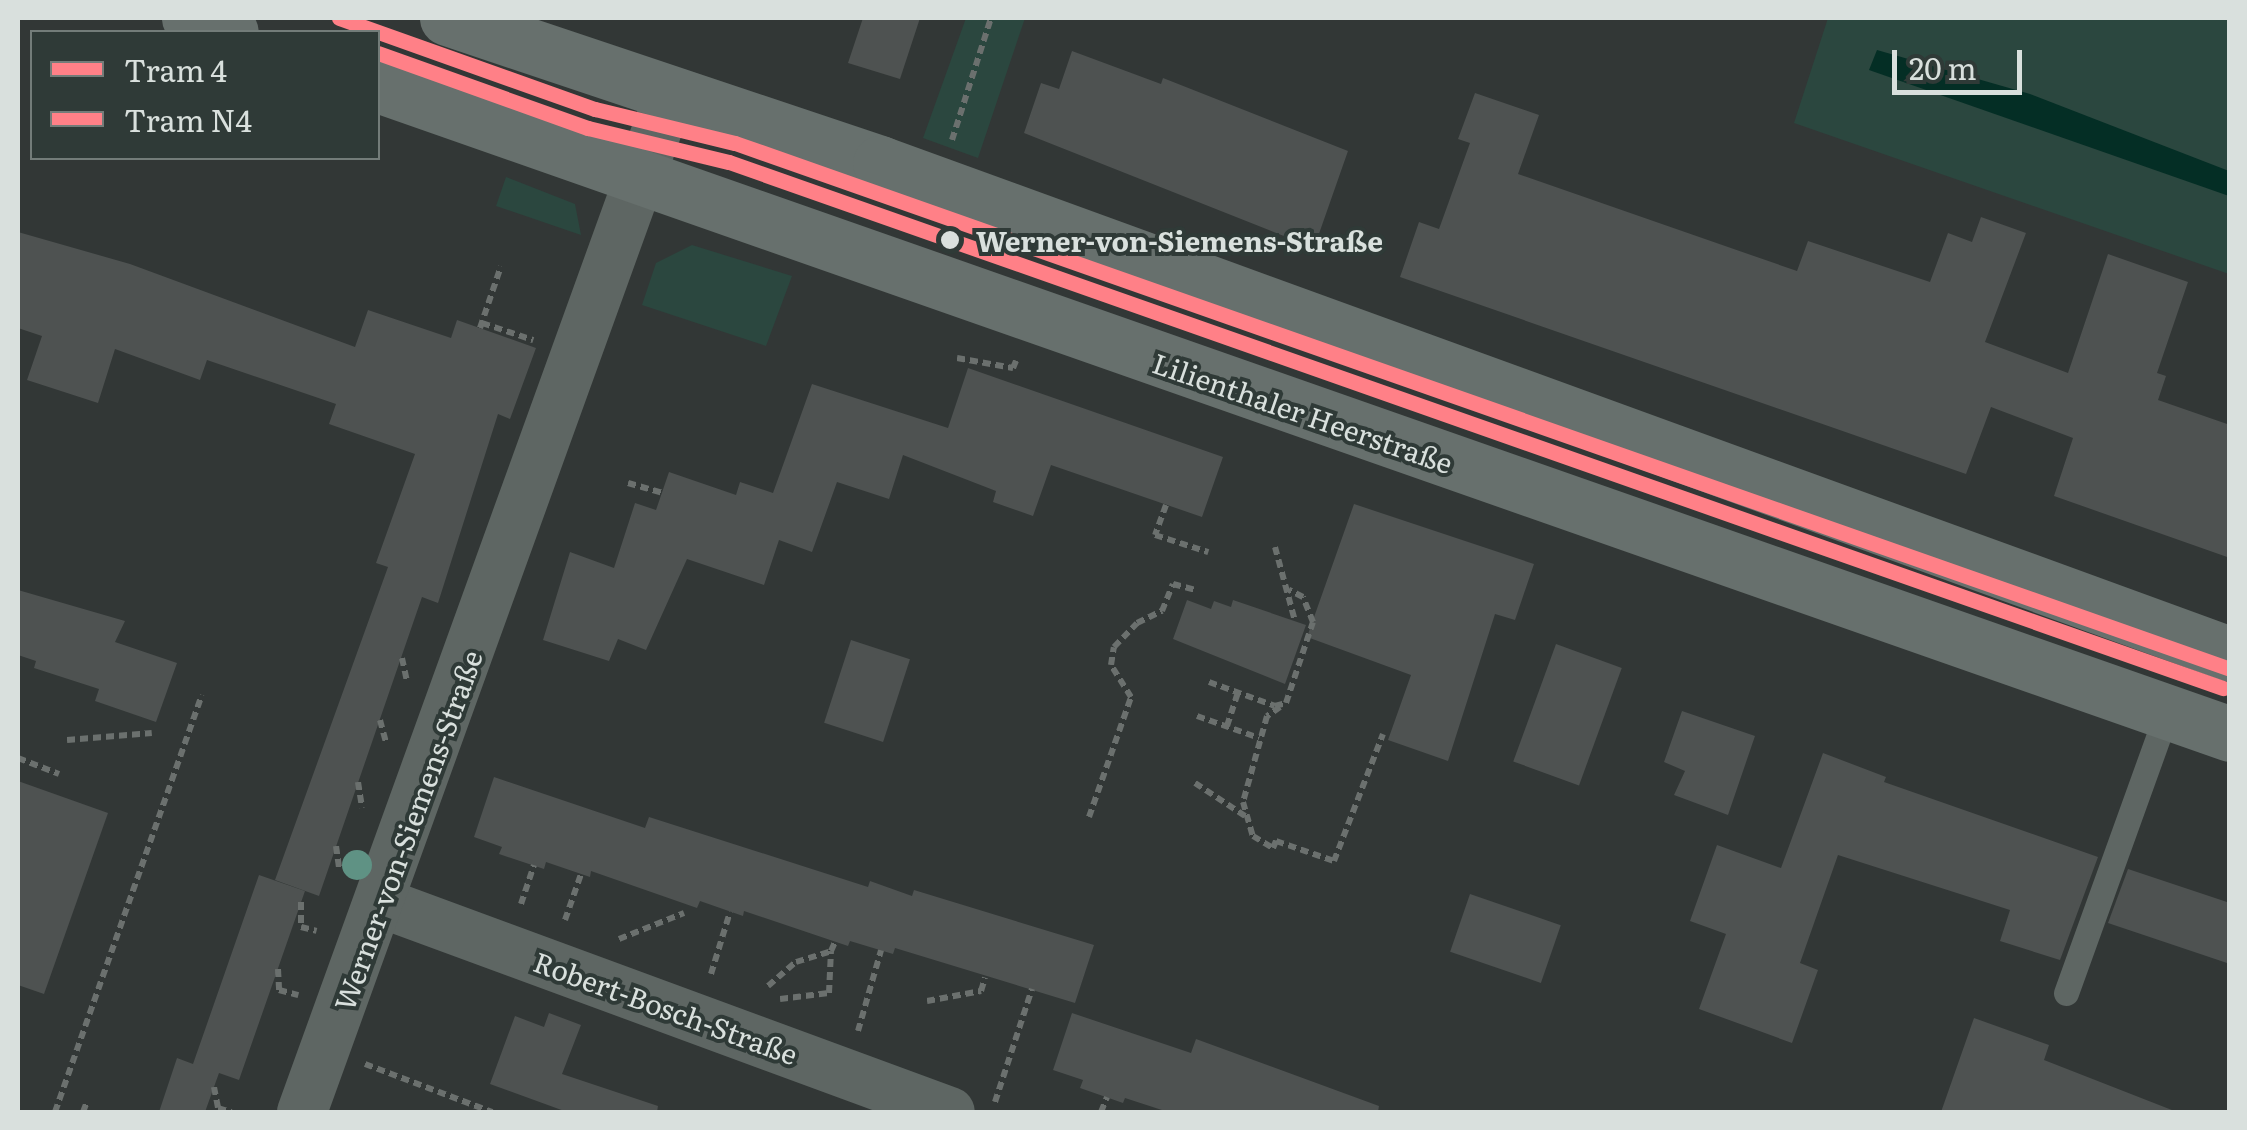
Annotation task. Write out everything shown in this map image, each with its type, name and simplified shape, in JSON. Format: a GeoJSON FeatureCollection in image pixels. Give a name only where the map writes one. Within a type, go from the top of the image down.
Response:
{"type":"FeatureCollection","features":[{"type":"Feature","properties":{"kind":"main road"},"geometry":{"type":"LineString","coordinates":[[188,18],[225,30]]}},
{"type":"Feature","properties":{"kind":"main road"},"geometry":{"type":"LineString","coordinates":[[447,18],[939,184],[2230,654]]}},
{"type":"Feature","properties":{"kind":"main road","name":"Lilienthaler Heerstraße"},"geometry":{"type":"LineString","coordinates":[[380,86],[2230,734]]}},
{"type":"Feature","properties":{"kind":"street","name":"Werner-von-Siemens-Straße"},"geometry":{"type":"LineString","coordinates":[[302,1112],[382,903],[670,94]]}},
{"type":"Feature","properties":{"kind":"street","name":"Robert-Bosch-Straße"},"geometry":{"type":"LineString","coordinates":[[382,903],[950,1112]]}},
{"type":"Feature","properties":{"kind":"lane"},"geometry":{"type":"LineString","coordinates":[[2066,992],[2167,713]]}},
{"type":"Feature","properties":{"kind":"path"},"geometry":{"type":"LineString","coordinates":[[939,184],[991,18]]}},
{"type":"Feature","properties":{"kind":"path"},"geometry":{"type":"LineString","coordinates":[[480,328],[500,266]]}},
{"type":"Feature","properties":{"kind":"path"},"geometry":{"type":"LineString","coordinates":[[628,484],[662,493]]}},
{"type":"Feature","properties":{"kind":"path"},"geometry":{"type":"LineString","coordinates":[[1166,505],[1155,535],[1208,552]]}},
{"type":"Feature","properties":{"kind":"path"},"geometry":{"type":"LineString","coordinates":[[1275,547],[1290,590],[1295,621]]}},
{"type":"Feature","properties":{"kind":"path"},"geometry":{"type":"LineString","coordinates":[[1090,817],[1131,697],[1111,665],[1114,647],[1137,622],[1162,610],[1173,584],[1196,590]]}},
{"type":"Feature","properties":{"kind":"path"},"geometry":{"type":"LineString","coordinates":[[1290,590],[1303,596],[1314,622],[1280,707],[1267,716],[1244,782],[1246,817],[1257,842],[1273,848],[1276,841],[1334,860],[1383,734]]}},
{"type":"Feature","properties":{"kind":"path"},"geometry":{"type":"LineString","coordinates":[[1209,682],[1280,707]]}},
{"type":"Feature","properties":{"kind":"path"},"geometry":{"type":"LineString","coordinates":[[1227,726],[1238,693]]}},
{"type":"Feature","properties":{"kind":"path"},"geometry":{"type":"LineString","coordinates":[[56,1112],[202,695]]}},
{"type":"Feature","properties":{"kind":"path"},"geometry":{"type":"LineString","coordinates":[[1197,716],[1258,738]]}},
{"type":"Feature","properties":{"kind":"path"},"geometry":{"type":"LineString","coordinates":[[67,740],[152,733]]}},
{"type":"Feature","properties":{"kind":"path"},"geometry":{"type":"LineString","coordinates":[[18,758],[59,774]]}},
{"type":"Feature","properties":{"kind":"path"},"geometry":{"type":"LineString","coordinates":[[1195,783],[1246,817]]}},
{"type":"Feature","properties":{"kind":"path"},"geometry":{"type":"LineString","coordinates":[[697,1018],[730,912]]}},
{"type":"Feature","properties":{"kind":"path"},"geometry":{"type":"LineString","coordinates":[[618,939],[684,914]]}},
{"type":"Feature","properties":{"kind":"path"},"geometry":{"type":"LineString","coordinates":[[764,999],[829,993],[835,942]]}},
{"type":"Feature","properties":{"kind":"path"},"geometry":{"type":"LineString","coordinates":[[845,1072],[881,950]]}},
{"type":"Feature","properties":{"kind":"path"},"geometry":{"type":"LineString","coordinates":[[768,986],[796,962],[831,951]]}},
{"type":"Feature","properties":{"kind":"path"},"geometry":{"type":"LineString","coordinates":[[927,1001],[980,991],[986,978]]}},
{"type":"Feature","properties":{"kind":"path"},"geometry":{"type":"LineString","coordinates":[[992,1112],[1032,988]]}},
{"type":"Feature","properties":{"kind":"path"},"geometry":{"type":"LineString","coordinates":[[326,1049],[492,1112]]}},
{"type":"Feature","properties":{"kind":"path"},"geometry":{"type":"LineString","coordinates":[[214,1087],[218,1108],[231,1112]]}},
{"type":"Feature","properties":{"kind":"path"},"geometry":{"type":"LineString","coordinates":[[1101,1112],[1107,1097]]}},
{"type":"Feature","properties":{"kind":"shaded area"},"geometry":{"type":"Polygon","coordinates":[[[966,18],[1025,18],[978,158],[923,138],[966,18]]]}},
{"type":"Feature","properties":{"kind":"shaded area"},"geometry":{"type":"Polygon","coordinates":[[[1828,18],[2229,18],[2229,274],[1794,123],[1828,18]]]}},
{"type":"Feature","properties":{"kind":"shaded area"},"geometry":{"type":"Polygon","coordinates":[[[1877,50],[2030,94],[2229,171],[2229,196],[1869,70],[1877,50]]]}},
{"type":"Feature","properties":{"kind":"shaded area"},"geometry":{"type":"Polygon","coordinates":[[[506,177],[575,204],[581,235],[496,206],[506,177]]]}},
{"type":"Feature","properties":{"kind":"shaded area"},"geometry":{"type":"Polygon","coordinates":[[[692,245],[792,276],[766,346],[642,305],[656,263],[692,245]]]}},
{"type":"Feature","properties":{"kind":"building"},"geometry":{"type":"Polygon","coordinates":[[[863,18],[920,18],[900,79],[848,63],[863,18]]]}},
{"type":"Feature","properties":{"kind":"building"},"geometry":{"type":"Polygon","coordinates":[[[1072,51],[1161,84],[1163,78],[1348,151],[1314,248],[1024,133],[1041,83],[1059,89],[1072,51]]]}},
{"type":"Feature","properties":{"kind":"building"},"geometry":{"type":"Polygon","coordinates":[[[1475,93],[1539,115],[1518,174],[1797,271],[1808,241],[1930,282],[1948,233],[1972,242],[1981,217],[2026,233],[1985,342],[2068,373],[2108,254],[2188,282],[2157,373],[2166,376],[2158,400],[2230,425],[2230,558],[2054,496],[2073,438],[1991,407],[1966,474],[1400,277],[1419,222],[1439,229],[1470,143],[1458,139],[1475,93]]]}},
{"type":"Feature","properties":{"kind":"building"},"geometry":{"type":"Polygon","coordinates":[[[18,232],[130,264],[355,347],[368,310],[451,338],[457,320],[536,348],[510,419],[498,414],[438,603],[422,597],[319,896],[275,880],[388,567],[376,563],[415,454],[329,424],[336,404],[207,360],[200,380],[115,349],[98,403],[27,380],[42,336],[18,328],[18,232]]]}},
{"type":"Feature","properties":{"kind":"building"},"geometry":{"type":"Polygon","coordinates":[[[968,368],[1223,457],[1202,517],[1051,465],[1033,516],[993,502],[996,491],[903,455],[889,499],[837,482],[812,552],[779,540],[764,585],[687,559],[646,650],[618,639],[609,661],[543,640],[570,552],[614,568],[635,503],[656,510],[669,472],[736,495],[740,482],[773,493],[812,384],[948,428],[968,368]]]}},
{"type":"Feature","properties":{"kind":"building"},"geometry":{"type":"Polygon","coordinates":[[[1354,504],[1534,564],[1515,620],[1495,614],[1448,761],[1388,740],[1411,675],[1307,637],[1354,504]]]}},
{"type":"Feature","properties":{"kind":"building"},"geometry":{"type":"Polygon","coordinates":[[[18,590],[125,621],[115,642],[177,663],[156,722],[95,701],[99,689],[34,668],[36,661],[18,655],[18,590]]]}},
{"type":"Feature","properties":{"kind":"building"},"geometry":{"type":"Polygon","coordinates":[[[1187,600],[1211,609],[1214,601],[1231,607],[1233,600],[1306,625],[1285,684],[1173,639],[1187,600]]]}},
{"type":"Feature","properties":{"kind":"building"},"geometry":{"type":"Polygon","coordinates":[[[851,640],[910,659],[883,742],[824,723],[851,640]]]}},
{"type":"Feature","properties":{"kind":"building"},"geometry":{"type":"Polygon","coordinates":[[[1556,644],[1622,668],[1579,785],[1513,761],[1556,644]]]}},
{"type":"Feature","properties":{"kind":"building"},"geometry":{"type":"Polygon","coordinates":[[[1682,711],[1755,736],[1728,815],[1674,795],[1685,771],[1664,762],[1682,711]]]}},
{"type":"Feature","properties":{"kind":"building"},"geometry":{"type":"Polygon","coordinates":[[[1823,753],[1886,777],[1884,782],[2098,857],[2060,960],[2000,941],[2010,910],[1838,855],[1800,963],[1818,970],[1792,1043],[1699,1009],[1726,934],[1690,921],[1717,845],[1781,868],[1823,753]]]}},
{"type":"Feature","properties":{"kind":"building"},"geometry":{"type":"Polygon","coordinates":[[[494,777],[645,828],[649,817],[868,887],[870,881],[912,896],[914,890],[1094,945],[1075,1003],[895,948],[893,954],[850,941],[848,946],[744,911],[743,916],[700,901],[697,908],[591,871],[590,877],[546,862],[544,869],[499,854],[502,847],[474,837],[494,777]]]}},
{"type":"Feature","properties":{"kind":"building"},"geometry":{"type":"Polygon","coordinates":[[[18,781],[108,813],[44,994],[18,985],[18,781]]]}},
{"type":"Feature","properties":{"kind":"building"},"geometry":{"type":"Polygon","coordinates":[[[2128,869],[2230,903],[2230,964],[2108,923],[2128,869]]]}},
{"type":"Feature","properties":{"kind":"building"},"geometry":{"type":"Polygon","coordinates":[[[259,875],[305,891],[239,1080],[219,1073],[205,1112],[159,1112],[177,1058],[193,1064],[259,875]]]}},
{"type":"Feature","properties":{"kind":"building"},"geometry":{"type":"Polygon","coordinates":[[[1470,894],[1561,925],[1541,983],[1450,952],[1470,894]]]}},
{"type":"Feature","properties":{"kind":"building"},"geometry":{"type":"Polygon","coordinates":[[[549,1013],[581,1025],[562,1074],[658,1106],[657,1112],[567,1112],[490,1084],[515,1016],[544,1027],[549,1013]]]}},
{"type":"Feature","properties":{"kind":"building"},"geometry":{"type":"Polygon","coordinates":[[[1072,1013],[1191,1053],[1196,1039],[1379,1106],[1378,1112],[1168,1112],[1125,1098],[1123,1103],[1080,1088],[1083,1080],[1053,1070],[1072,1013]]]}},
{"type":"Feature","properties":{"kind":"building"},"geometry":{"type":"Polygon","coordinates":[[[1974,1018],[2049,1045],[2044,1060],[2177,1112],[1941,1112],[1974,1018]]]}},
{"type":"Feature","properties":{"kind":"tram line","name":"4"},"geometry":{"type":"LineString","coordinates":[[339,18],[373,30]]}},
{"type":"Feature","properties":{"kind":"tram line","name":"4"},"geometry":{"type":"LineString","coordinates":[[380,33],[595,109],[735,143],[2230,669]]}},
{"type":"Feature","properties":{"kind":"tram line","name":"N4"},"geometry":{"type":"LineString","coordinates":[[380,54],[588,128],[729,162],[2223,688]]}},
{"type":"Feature","properties":{"kind":"place","name":"Werner-von-Siemens-Straße"},"geometry":{"type":"Point","coordinates":[950,240]}}]}
